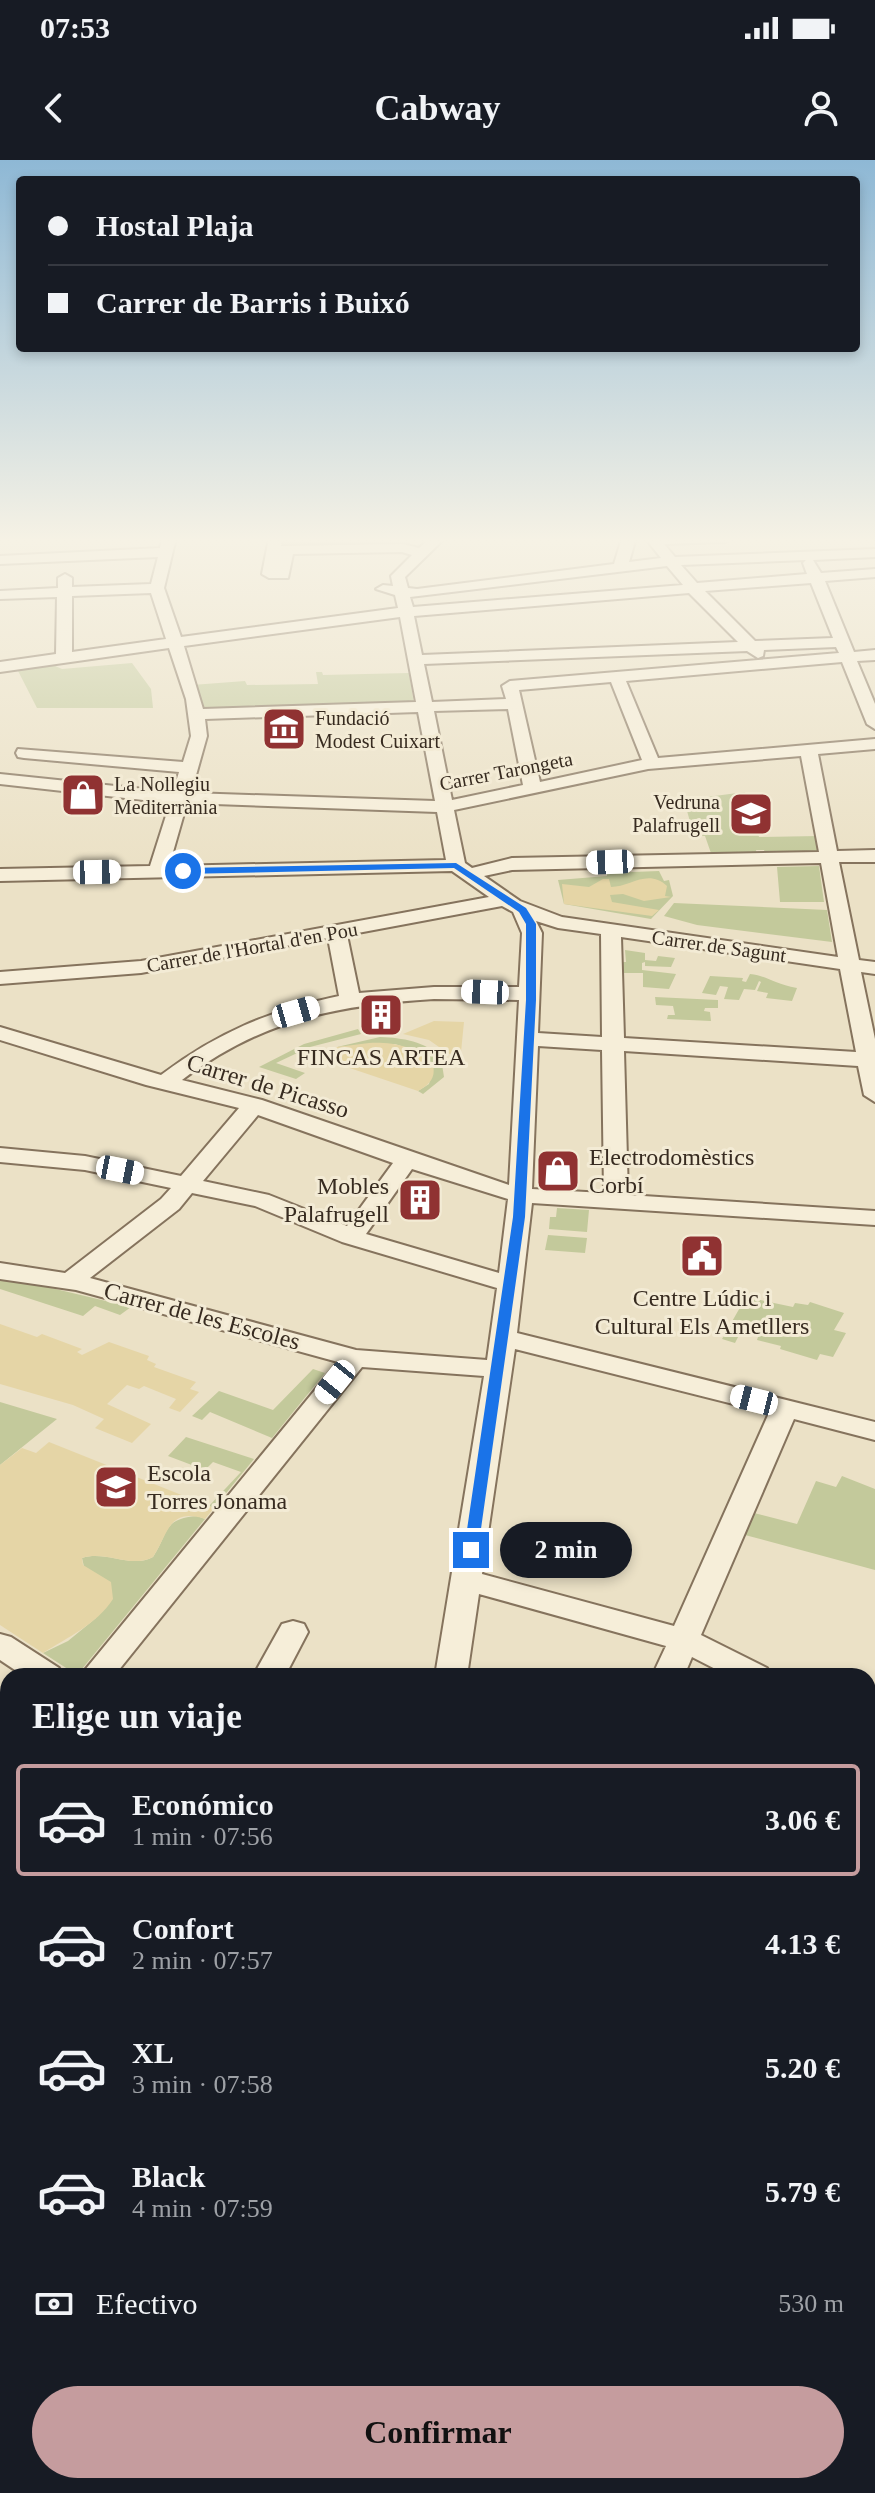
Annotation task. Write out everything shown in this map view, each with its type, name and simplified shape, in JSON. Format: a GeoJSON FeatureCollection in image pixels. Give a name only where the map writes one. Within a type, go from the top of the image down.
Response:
{"type":"FeatureCollection","features":[{"type":"Feature","properties":{"kind":"street"},"geometry":{"type":"LineString","coordinates":[[64,647],[64,658]]}},
{"type":"Feature","properties":{"kind":"street"},"geometry":{"type":"LineString","coordinates":[[0,667],[140,647]]}},
{"type":"Feature","properties":{"kind":"street"},"geometry":{"type":"LineString","coordinates":[[158,871],[199,736],[197,714],[176,647]]}},
{"type":"Feature","properties":{"kind":"street"},"geometry":{"type":"LineString","coordinates":[[412,647],[445,807],[478,873],[525,913],[531,994],[520,1195],[511,1284],[452,1668]]}},
{"type":"Feature","properties":{"kind":"street"},"geometry":{"type":"LineString","coordinates":[[414,660],[728,647]]}},
{"type":"Feature","properties":{"kind":"street"},"geometry":{"type":"LineString","coordinates":[[751,647],[770,663]]}},
{"type":"Feature","properties":{"kind":"street"},"geometry":{"type":"LineString","coordinates":[[771,647],[844,650],[875,655]]}},
{"type":"Feature","properties":{"kind":"street"},"geometry":{"type":"LineString","coordinates":[[843,647],[875,724]]}},
{"type":"Feature","properties":{"kind":"street"},"geometry":{"type":"LineString","coordinates":[[510,686],[770,663],[844,650]]}},
{"type":"Feature","properties":{"kind":"street"},"geometry":{"type":"LineString","coordinates":[[493,656],[516,704],[533,790]]}},
{"type":"Feature","properties":{"kind":"street"},"geometry":{"type":"LineString","coordinates":[[617,677],[652,764]]}},
{"type":"Feature","properties":{"kind":"street"},"geometry":{"type":"LineString","coordinates":[[197,714],[516,704]]}},
{"type":"Feature","properties":{"kind":"street","name":"Carrer Tarongeta"},"geometry":{"type":"LineString","coordinates":[[0,779],[179,797],[445,807],[652,764],[875,744]]}},
{"type":"Feature","properties":{"kind":"street"},"geometry":{"type":"LineString","coordinates":[[808,749],[872,1060],[875,1095]]}},
{"type":"Feature","properties":{"kind":"street"},"geometry":{"type":"LineString","coordinates":[[24,753],[191,768]]}},
{"type":"Feature","properties":{"kind":"street"},"geometry":{"type":"LineString","coordinates":[[0,875],[158,871],[478,873],[875,856]]}},
{"type":"Feature","properties":{"kind":"street","name":"Carrer de Sagunt"},"geometry":{"type":"LineString","coordinates":[[525,913],[565,915],[851,960]]}},
{"type":"Feature","properties":{"kind":"street","name":"Carrer de Sagunt"},"geometry":{"type":"LineString","coordinates":[[525,913],[611,930],[851,960]]}},
{"type":"Feature","properties":{"kind":"street","name":"Carrer de l'Hortal d'en Pou"},"geometry":{"type":"LineString","coordinates":[[0,978],[117,970],[336,932],[525,913]]}},
{"type":"Feature","properties":{"kind":"street"},"geometry":{"type":"LineString","coordinates":[[611,930],[616,1202]]}},
{"type":"Feature","properties":{"kind":"street"},"geometry":{"type":"LineString","coordinates":[[336,932],[350,1000]]}},
{"type":"Feature","properties":{"kind":"street"},"geometry":{"type":"LineString","coordinates":[[165,1083],[204,1052],[237,1034],[296,1012],[350,1000],[434,992],[531,994]]}},
{"type":"Feature","properties":{"kind":"street","name":"Carrer de Picasso"},"geometry":{"type":"LineString","coordinates":[[0,1033],[165,1083],[254,1105],[473,1183],[520,1195],[875,1218]]}},
{"type":"Feature","properties":{"kind":"street"},"geometry":{"type":"LineString","coordinates":[[529,1039],[872,1060]]}},
{"type":"Feature","properties":{"kind":"street"},"geometry":{"type":"LineString","coordinates":[[71,1281],[170,1204],[254,1105]]}},
{"type":"Feature","properties":{"kind":"street"},"geometry":{"type":"LineString","coordinates":[[0,1155],[85,1163],[289,1209],[351,1237],[511,1284]]}},
{"type":"Feature","properties":{"kind":"street"},"geometry":{"type":"LineString","coordinates":[[351,1237],[408,1158]]}},
{"type":"Feature","properties":{"kind":"street","name":"Carrer de les Escoles"},"geometry":{"type":"LineString","coordinates":[[0,1271],[71,1281],[355,1358],[499,1369]]}},
{"type":"Feature","properties":{"kind":"street"},"geometry":{"type":"LineString","coordinates":[[503,1338],[875,1431]]}},
{"type":"Feature","properties":{"kind":"street"},"geometry":{"type":"LineString","coordinates":[[103,1668],[355,1358]]}},
{"type":"Feature","properties":{"kind":"street"},"geometry":{"type":"LineString","coordinates":[[672,1668],[785,1408]]}},
{"type":"Feature","properties":{"kind":"street"},"geometry":{"type":"LineString","coordinates":[[466,1580],[685,1640],[740,1668]]}},
{"type":"Feature","properties":{"kind":"street"},"geometry":{"type":"LineString","coordinates":[[273,1668],[293,1632]]}},
{"type":"Feature","properties":{"kind":"street"},"geometry":{"type":"LineString","coordinates":[[0,1645],[36,1668]]}},
{"type":"Feature","properties":{"kind":"green space"},"geometry":{"type":"Polygon","coordinates":[[[132,663],[151,689],[153,708],[37,708],[16,667],[53,665],[62,669],[132,663]]]}},
{"type":"Feature","properties":{"kind":"green space"},"geometry":{"type":"Polygon","coordinates":[[[316,672],[323,675],[409,673],[414,704],[202,710],[192,685],[245,681],[247,685],[318,684],[316,672]]]}},
{"type":"Feature","properties":{"kind":"green space"},"geometry":{"type":"Polygon","coordinates":[[[745,792],[759,837],[818,836],[822,854],[766,855],[764,850],[756,850],[757,855],[712,856],[705,836],[694,836],[684,800],[745,792]]]}},
{"type":"Feature","properties":{"kind":"green space"},"geometry":{"type":"Polygon","coordinates":[[[819,866],[824,902],[780,902],[777,867],[819,866]]]}},
{"type":"Feature","properties":{"kind":"green space"},"geometry":{"type":"Polygon","coordinates":[[[659,871],[664,881],[669,880],[673,896],[651,919],[564,904],[558,880],[607,876],[607,873],[659,871]]]}},
{"type":"Feature","properties":{"kind":"green space"},"geometry":{"type":"Polygon","coordinates":[[[674,903],[827,910],[832,942],[697,925],[664,916],[674,903]]]}},
{"type":"Feature","properties":{"kind":"green space"},"geometry":{"type":"Polygon","coordinates":[[[625,950],[645,953],[645,960],[656,961],[658,956],[675,958],[671,967],[645,966],[645,962],[642,963],[642,970],[676,974],[669,989],[643,987],[643,973],[619,973],[618,962],[626,962],[625,950]]]}},
{"type":"Feature","properties":{"kind":"green space"},"geometry":{"type":"Polygon","coordinates":[[[750,974],[797,988],[792,1001],[766,998],[768,993],[757,991],[759,981],[755,990],[744,989],[739,1000],[724,999],[728,987],[720,986],[716,995],[702,993],[710,976],[743,978],[742,981],[746,982],[750,974]]]}},
{"type":"Feature","properties":{"kind":"green space"},"geometry":{"type":"Polygon","coordinates":[[[655,997],[718,1000],[718,1008],[705,1008],[704,1011],[710,1012],[711,1021],[667,1019],[668,1015],[675,1015],[673,1006],[656,1005],[655,997]]]}},
{"type":"Feature","properties":{"kind":"green space"},"geometry":{"type":"Polygon","coordinates":[[[358,1029],[361,1034],[310,1047],[276,1063],[305,1073],[296,1079],[259,1067],[304,1044],[358,1029]]]}},
{"type":"Feature","properties":{"kind":"green space"},"geometry":{"type":"Polygon","coordinates":[[[380,1037],[421,1044],[435,1052],[441,1058],[444,1077],[423,1094],[418,1091],[429,1084],[433,1065],[419,1052],[395,1044],[337,1047],[380,1037]]]}},
{"type":"Feature","properties":{"kind":"green space"},"geometry":{"type":"Polygon","coordinates":[[[557,1208],[589,1210],[587,1232],[549,1229],[550,1217],[556,1217],[557,1208]]]}},
{"type":"Feature","properties":{"kind":"green space"},"geometry":{"type":"Polygon","coordinates":[[[548,1235],[587,1238],[585,1253],[545,1250],[548,1235]]]}},
{"type":"Feature","properties":{"kind":"green space"},"geometry":{"type":"Polygon","coordinates":[[[0,1279],[131,1307],[120,1315],[95,1306],[83,1316],[0,1289],[0,1279]]]}},
{"type":"Feature","properties":{"kind":"green space"},"geometry":{"type":"Polygon","coordinates":[[[746,1297],[793,1307],[795,1303],[808,1305],[810,1302],[844,1313],[834,1330],[846,1333],[833,1357],[820,1354],[817,1360],[740,1333],[735,1343],[722,1339],[746,1297]]]}},
{"type":"Feature","properties":{"kind":"green space"},"geometry":{"type":"Polygon","coordinates":[[[313,1369],[325,1373],[272,1438],[210,1412],[202,1420],[192,1416],[219,1391],[273,1410],[313,1369]]]}},
{"type":"Feature","properties":{"kind":"green space"},"geometry":{"type":"Polygon","coordinates":[[[0,1402],[57,1419],[0,1465],[0,1402]]]}},
{"type":"Feature","properties":{"kind":"green space"},"geometry":{"type":"Polygon","coordinates":[[[186,1437],[254,1459],[214,1508],[209,1506],[241,1472],[213,1462],[205,1470],[168,1456],[186,1437]]]}},
{"type":"Feature","properties":{"kind":"green space"},"geometry":{"type":"Polygon","coordinates":[[[842,1476],[875,1489],[875,1570],[745,1535],[754,1513],[797,1524],[816,1481],[836,1487],[842,1476]]]}},
{"type":"Feature","properties":{"kind":"green space"},"geometry":{"type":"Polygon","coordinates":[[[197,1516],[205,1519],[83,1668],[66,1668],[43,1653],[68,1641],[96,1618],[82,1558],[100,1556],[136,1561],[153,1557],[172,1524],[197,1516]]]}},
{"type":"Feature","properties":{"kind":"sand"},"geometry":{"type":"Polygon","coordinates":[[[609,879],[611,887],[653,879],[667,886],[665,896],[671,897],[644,901],[623,894],[610,895],[612,902],[659,910],[652,916],[564,904],[562,884],[589,887],[609,879]]]}},
{"type":"Feature","properties":{"kind":"sand"},"geometry":{"type":"Polygon","coordinates":[[[434,1021],[464,1022],[461,1052],[449,1054],[429,1040],[403,1034],[434,1021]]]}},
{"type":"Feature","properties":{"kind":"sand"},"geometry":{"type":"Polygon","coordinates":[[[387,1043],[420,1053],[433,1065],[431,1081],[418,1091],[314,1056],[337,1047],[387,1043]]]}},
{"type":"Feature","properties":{"kind":"sand"},"geometry":{"type":"Polygon","coordinates":[[[0,1324],[37,1337],[42,1334],[82,1349],[77,1352],[82,1355],[109,1342],[149,1356],[147,1360],[156,1364],[154,1367],[196,1382],[190,1389],[199,1392],[180,1412],[169,1408],[176,1399],[144,1386],[139,1389],[127,1385],[107,1404],[151,1424],[132,1443],[95,1428],[104,1419],[73,1405],[0,1384],[0,1324]]]}},
{"type":"Feature","properties":{"kind":"sand"},"geometry":{"type":"Polygon","coordinates":[[[49,1442],[214,1508],[205,1519],[193,1516],[176,1520],[153,1557],[136,1561],[100,1556],[82,1558],[83,1565],[111,1582],[113,1599],[90,1623],[43,1653],[0,1625],[0,1465],[22,1448],[36,1453],[49,1442]]]}},
{"type":"Feature","properties":{"kind":"place","name":"Fundació Modest Cuixart"},"geometry":{"type":"Point","coordinates":[284,729]}},
{"type":"Feature","properties":{"kind":"place","name":"La Nollegiu Mediterrània"},"geometry":{"type":"Point","coordinates":[83,795]}},
{"type":"Feature","properties":{"kind":"place","name":"Vedruna Palafrugell"},"geometry":{"type":"Point","coordinates":[751,814]}},
{"type":"Feature","properties":{"kind":"place","name":"FINCAS ARTEA"},"geometry":{"type":"Point","coordinates":[381,1015]}},
{"type":"Feature","properties":{"kind":"place","name":"Electrodomèstics Corbí"},"geometry":{"type":"Point","coordinates":[558,1171]}},
{"type":"Feature","properties":{"kind":"place","name":"Mobles Palafrugell"},"geometry":{"type":"Point","coordinates":[420,1200]}},
{"type":"Feature","properties":{"kind":"place","name":"Centre Lúdic i Cultural Els Ametllers"},"geometry":{"type":"Point","coordinates":[702,1256]}},
{"type":"Feature","properties":{"kind":"place","name":"Escola Torres Jonama"},"geometry":{"type":"Point","coordinates":[116,1487]}},
{"type":"Feature","properties":{"kind":"route"},"geometry":{"type":"LineString","coordinates":[[183,871],[456,865],[503,900],[522,910],[531,924],[531,1000],[519,1217],[471,1550]]}}]}
